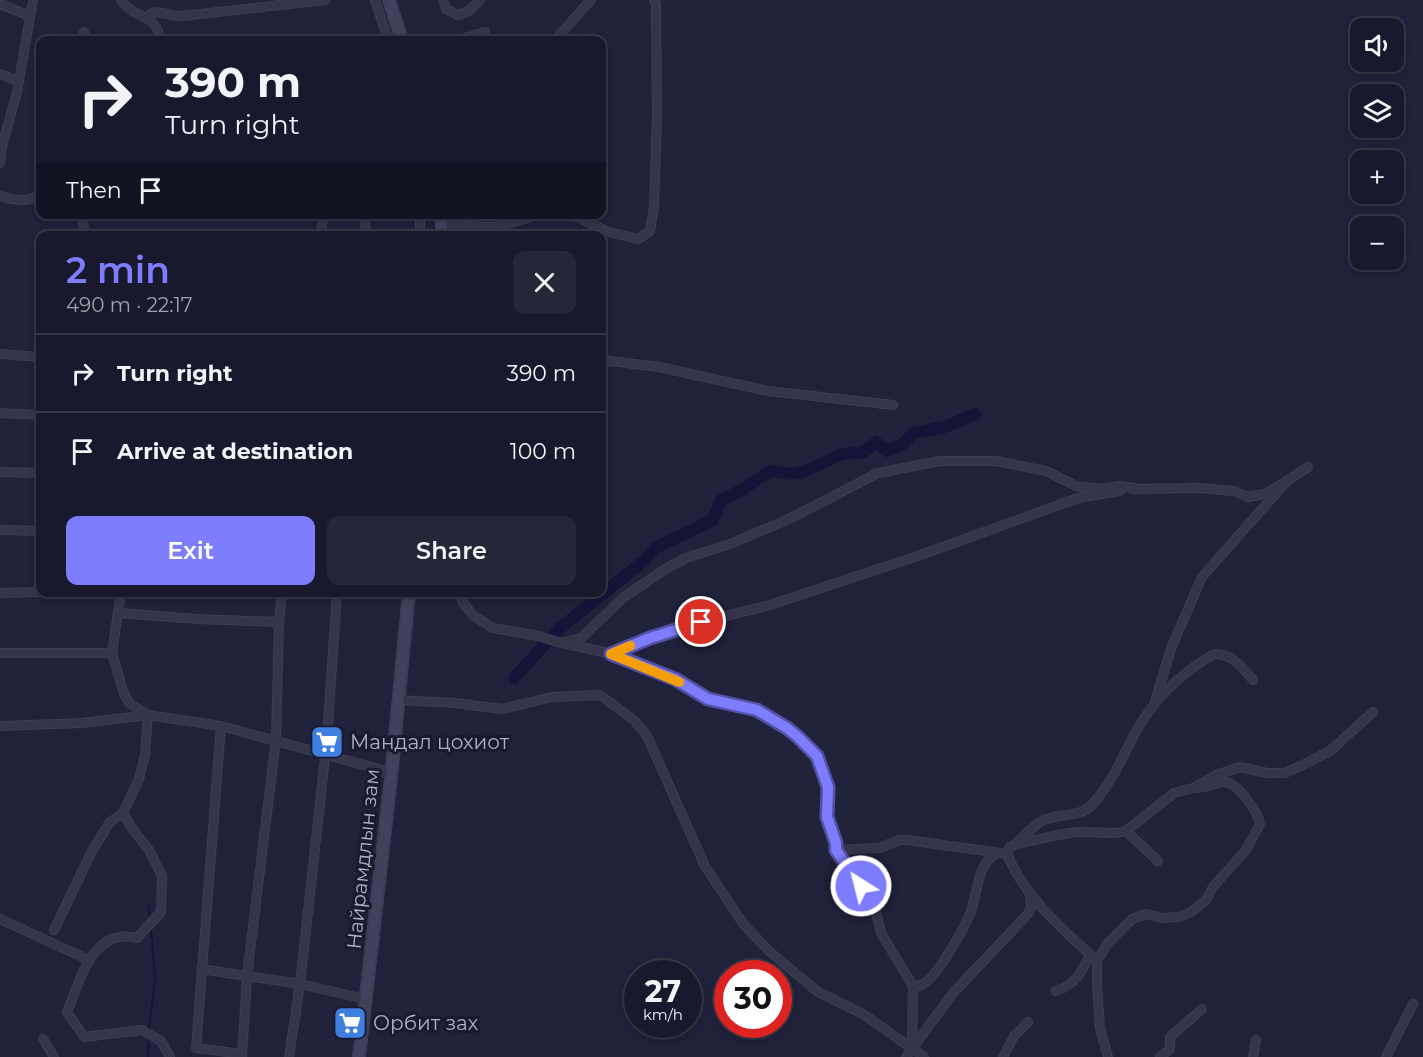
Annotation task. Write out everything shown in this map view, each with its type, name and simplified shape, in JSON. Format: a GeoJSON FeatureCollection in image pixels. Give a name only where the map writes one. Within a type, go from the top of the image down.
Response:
{"type":"FeatureCollection","features":[{"type":"Feature","properties":{"kind":"main road"},"geometry":{"type":"LineString","coordinates":[[388,0],[401,36]]}},
{"type":"Feature","properties":{"kind":"main road","name":"Найрамдлын зам"},"geometry":{"type":"LineString","coordinates":[[359,1057],[391,778],[407,597]]}},
{"type":"Feature","properties":{"kind":"street"},"geometry":{"type":"LineString","coordinates":[[0,163],[2,139],[18,81],[33,0]]}},
{"type":"Feature","properties":{"kind":"street"},"geometry":{"type":"LineString","coordinates":[[121,0],[136,14],[149,19],[157,26],[159,36]]}},
{"type":"Feature","properties":{"kind":"street"},"geometry":{"type":"LineString","coordinates":[[149,19],[150,14],[155,12],[182,16],[325,0]]}},
{"type":"Feature","properties":{"kind":"street"},"geometry":{"type":"LineString","coordinates":[[375,0],[387,36]]}},
{"type":"Feature","properties":{"kind":"street"},"geometry":{"type":"LineString","coordinates":[[443,0],[446,9],[459,15],[469,11],[480,0]]}},
{"type":"Feature","properties":{"kind":"street"},"geometry":{"type":"LineString","coordinates":[[559,36],[591,0]]}},
{"type":"Feature","properties":{"kind":"street"},"geometry":{"type":"LineString","coordinates":[[581,219],[609,232],[638,239],[650,231],[654,207],[657,114],[656,4],[654,0]]}},
{"type":"Feature","properties":{"kind":"street"},"geometry":{"type":"LineString","coordinates":[[0,4],[30,16]]}},
{"type":"Feature","properties":{"kind":"street"},"geometry":{"type":"LineString","coordinates":[[472,36],[485,32]]}},
{"type":"Feature","properties":{"kind":"street"},"geometry":{"type":"LineString","coordinates":[[0,74],[18,81]]}},
{"type":"Feature","properties":{"kind":"street"},"geometry":{"type":"LineString","coordinates":[[0,196],[12,199],[33,200],[36,198]]}},
{"type":"Feature","properties":{"kind":"street"},"geometry":{"type":"LineString","coordinates":[[442,225],[496,226],[522,219]]}},
{"type":"Feature","properties":{"kind":"street"},"geometry":{"type":"LineString","coordinates":[[0,354],[36,357]]}},
{"type":"Feature","properties":{"kind":"street"},"geometry":{"type":"LineString","coordinates":[[606,360],[659,367],[768,391],[893,405]]}},
{"type":"Feature","properties":{"kind":"street"},"geometry":{"type":"LineString","coordinates":[[0,413],[36,415]]}},
{"type":"Feature","properties":{"kind":"street"},"geometry":{"type":"LineString","coordinates":[[560,642],[581,638],[624,597],[667,568],[686,558],[791,518],[878,473],[940,461],[996,461],[1046,471],[1076,486],[1102,489],[1120,486],[1200,488],[1234,491],[1248,497],[1265,494],[1308,467]]}},
{"type":"Feature","properties":{"kind":"street"},"geometry":{"type":"LineString","coordinates":[[0,472],[36,473]]}},
{"type":"Feature","properties":{"kind":"street"},"geometry":{"type":"LineString","coordinates":[[1154,705],[1172,646],[1202,577],[1287,481]]}},
{"type":"Feature","properties":{"kind":"street"},"geometry":{"type":"LineString","coordinates":[[611,654],[650,638],[701,622],[770,605],[918,556],[1078,498],[1135,488]]}},
{"type":"Feature","properties":{"kind":"street"},"geometry":{"type":"LineString","coordinates":[[0,530],[36,531]]}},
{"type":"Feature","properties":{"kind":"street"},"geometry":{"type":"LineString","coordinates":[[0,593],[36,592]]}},
{"type":"Feature","properties":{"kind":"street"},"geometry":{"type":"LineString","coordinates":[[121,597],[112,653],[123,691],[129,703],[148,715]]}},
{"type":"Feature","properties":{"kind":"street"},"geometry":{"type":"LineString","coordinates":[[221,726],[196,1048],[242,1055],[247,976],[276,740],[282,597]]}},
{"type":"Feature","properties":{"kind":"street"},"geometry":{"type":"LineString","coordinates":[[289,1057],[300,984],[327,739],[337,597]]}},
{"type":"Feature","properties":{"kind":"street"},"geometry":{"type":"LineString","coordinates":[[461,597],[463,603],[482,622],[493,628],[538,636],[611,654],[675,679],[708,699],[757,710],[787,728],[817,756],[828,787],[827,817],[836,843],[836,850],[874,904],[881,933],[913,986],[912,1049]]}},
{"type":"Feature","properties":{"kind":"street"},"geometry":{"type":"LineString","coordinates":[[119,613],[279,622]]}},
{"type":"Feature","properties":{"kind":"street"},"geometry":{"type":"LineString","coordinates":[[0,653],[112,653]]}},
{"type":"Feature","properties":{"kind":"street"},"geometry":{"type":"LineString","coordinates":[[913,986],[924,984],[948,954],[970,914],[981,875],[988,860],[1016,844],[1039,823],[1081,812],[1091,806],[1119,768],[1135,733],[1154,705],[1182,675],[1219,653],[1233,659],[1253,680]]}},
{"type":"Feature","properties":{"kind":"street"},"geometry":{"type":"LineString","coordinates":[[397,700],[455,703],[502,709],[552,697],[572,695],[600,695],[608,699],[634,720],[647,736],[705,866],[744,925],[776,957],[818,992],[864,1014],[924,1057]]}},
{"type":"Feature","properties":{"kind":"street"},"geometry":{"type":"LineString","coordinates":[[1016,844],[1061,834],[1082,832],[1117,834],[1126,831],[1174,793],[1193,788],[1216,775],[1240,767],[1267,773],[1285,773],[1330,751],[1373,712]]}},
{"type":"Feature","properties":{"kind":"street"},"geometry":{"type":"LineString","coordinates":[[0,726],[82,723],[148,715],[221,726],[276,740],[382,770],[391,778]]}},
{"type":"Feature","properties":{"kind":"street"},"geometry":{"type":"LineString","coordinates":[[54,930],[92,851],[110,822],[123,813],[139,779],[145,755],[148,715]]}},
{"type":"Feature","properties":{"kind":"street"},"geometry":{"type":"LineString","coordinates":[[1108,1057],[1100,1028],[1097,961],[1108,943],[1132,919],[1146,914],[1163,918],[1179,917],[1191,912],[1206,900],[1213,887],[1246,850],[1260,824],[1258,813],[1233,784],[1222,781],[1206,788],[1193,788]]}},
{"type":"Feature","properties":{"kind":"street"},"geometry":{"type":"LineString","coordinates":[[123,813],[131,828],[149,850],[162,876],[161,912],[137,938],[127,935],[104,942],[88,960],[67,1012],[84,1037],[142,1030],[161,1041],[170,1057]]}},
{"type":"Feature","properties":{"kind":"street"},"geometry":{"type":"LineString","coordinates":[[1126,831],[1158,861]]}},
{"type":"Feature","properties":{"kind":"street"},"geometry":{"type":"LineString","coordinates":[[836,850],[879,848],[899,840],[907,840],[1003,853],[1030,893],[1052,919],[1097,961]]}},
{"type":"Feature","properties":{"kind":"street"},"geometry":{"type":"LineString","coordinates":[[906,1057],[953,993],[1027,915],[1031,908],[1030,893]]}},
{"type":"Feature","properties":{"kind":"street"},"geometry":{"type":"LineString","coordinates":[[0,919],[88,960]]}},
{"type":"Feature","properties":{"kind":"street"},"geometry":{"type":"LineString","coordinates":[[1056,991],[1067,987],[1083,971],[1090,954]]}},
{"type":"Feature","properties":{"kind":"street"},"geometry":{"type":"LineString","coordinates":[[201,969],[300,984],[365,999]]}},
{"type":"Feature","properties":{"kind":"street"},"geometry":{"type":"LineString","coordinates":[[1386,1057],[1413,1004]]}},
{"type":"Feature","properties":{"kind":"street"},"geometry":{"type":"LineString","coordinates":[[1160,1057],[1170,1049],[1170,1037],[1202,1009]]}},
{"type":"Feature","properties":{"kind":"street"},"geometry":{"type":"LineString","coordinates":[[1002,1057],[1014,1036],[1028,1022]]}},
{"type":"Feature","properties":{"kind":"street"},"geometry":{"type":"LineString","coordinates":[[43,1039],[54,1057]]}},
{"type":"Feature","properties":{"kind":"street"},"geometry":{"type":"LineString","coordinates":[[1253,1057],[1256,1040]]}},
{"type":"Feature","properties":{"kind":"waterway"},"geometry":{"type":"LineString","coordinates":[[606,591],[645,560],[655,548],[713,520],[721,500],[742,490],[770,471],[792,474],[806,471],[837,456],[862,453],[876,442],[887,451],[903,444],[914,433],[945,427],[975,414]]}},
{"type":"Feature","properties":{"kind":"waterway"},"geometry":{"type":"LineString","coordinates":[[514,678],[559,629],[599,597]]}},
{"type":"Feature","properties":{"kind":"waterway"},"geometry":{"type":"LineString","coordinates":[[149,904],[150,920]]}},
{"type":"Feature","properties":{"kind":"waterway"},"geometry":{"type":"LineString","coordinates":[[149,1030],[155,979],[151,928]]}},
{"type":"Feature","properties":{"kind":"waterway"},"geometry":{"type":"LineString","coordinates":[[148,1057],[149,1036]]}},
{"type":"Feature","properties":{"kind":"slow traffic"},"geometry":{"type":"LineString","coordinates":[[630,646],[611,654],[679,682]]}},
{"type":"Feature","properties":{"kind":"place","name":"Мандал цохиот"},"geometry":{"type":"Point","coordinates":[327,742]}},
{"type":"Feature","properties":{"kind":"place","name":"Орбит зах"},"geometry":{"type":"Point","coordinates":[350,1023]}},
{"type":"Feature","properties":{"kind":"route"},"geometry":{"type":"LineString","coordinates":[[701,622],[650,638],[611,654],[675,679],[708,699],[757,710],[787,728],[808,746],[817,756],[828,787],[827,817],[836,843],[836,850],[861,886]]}}]}
